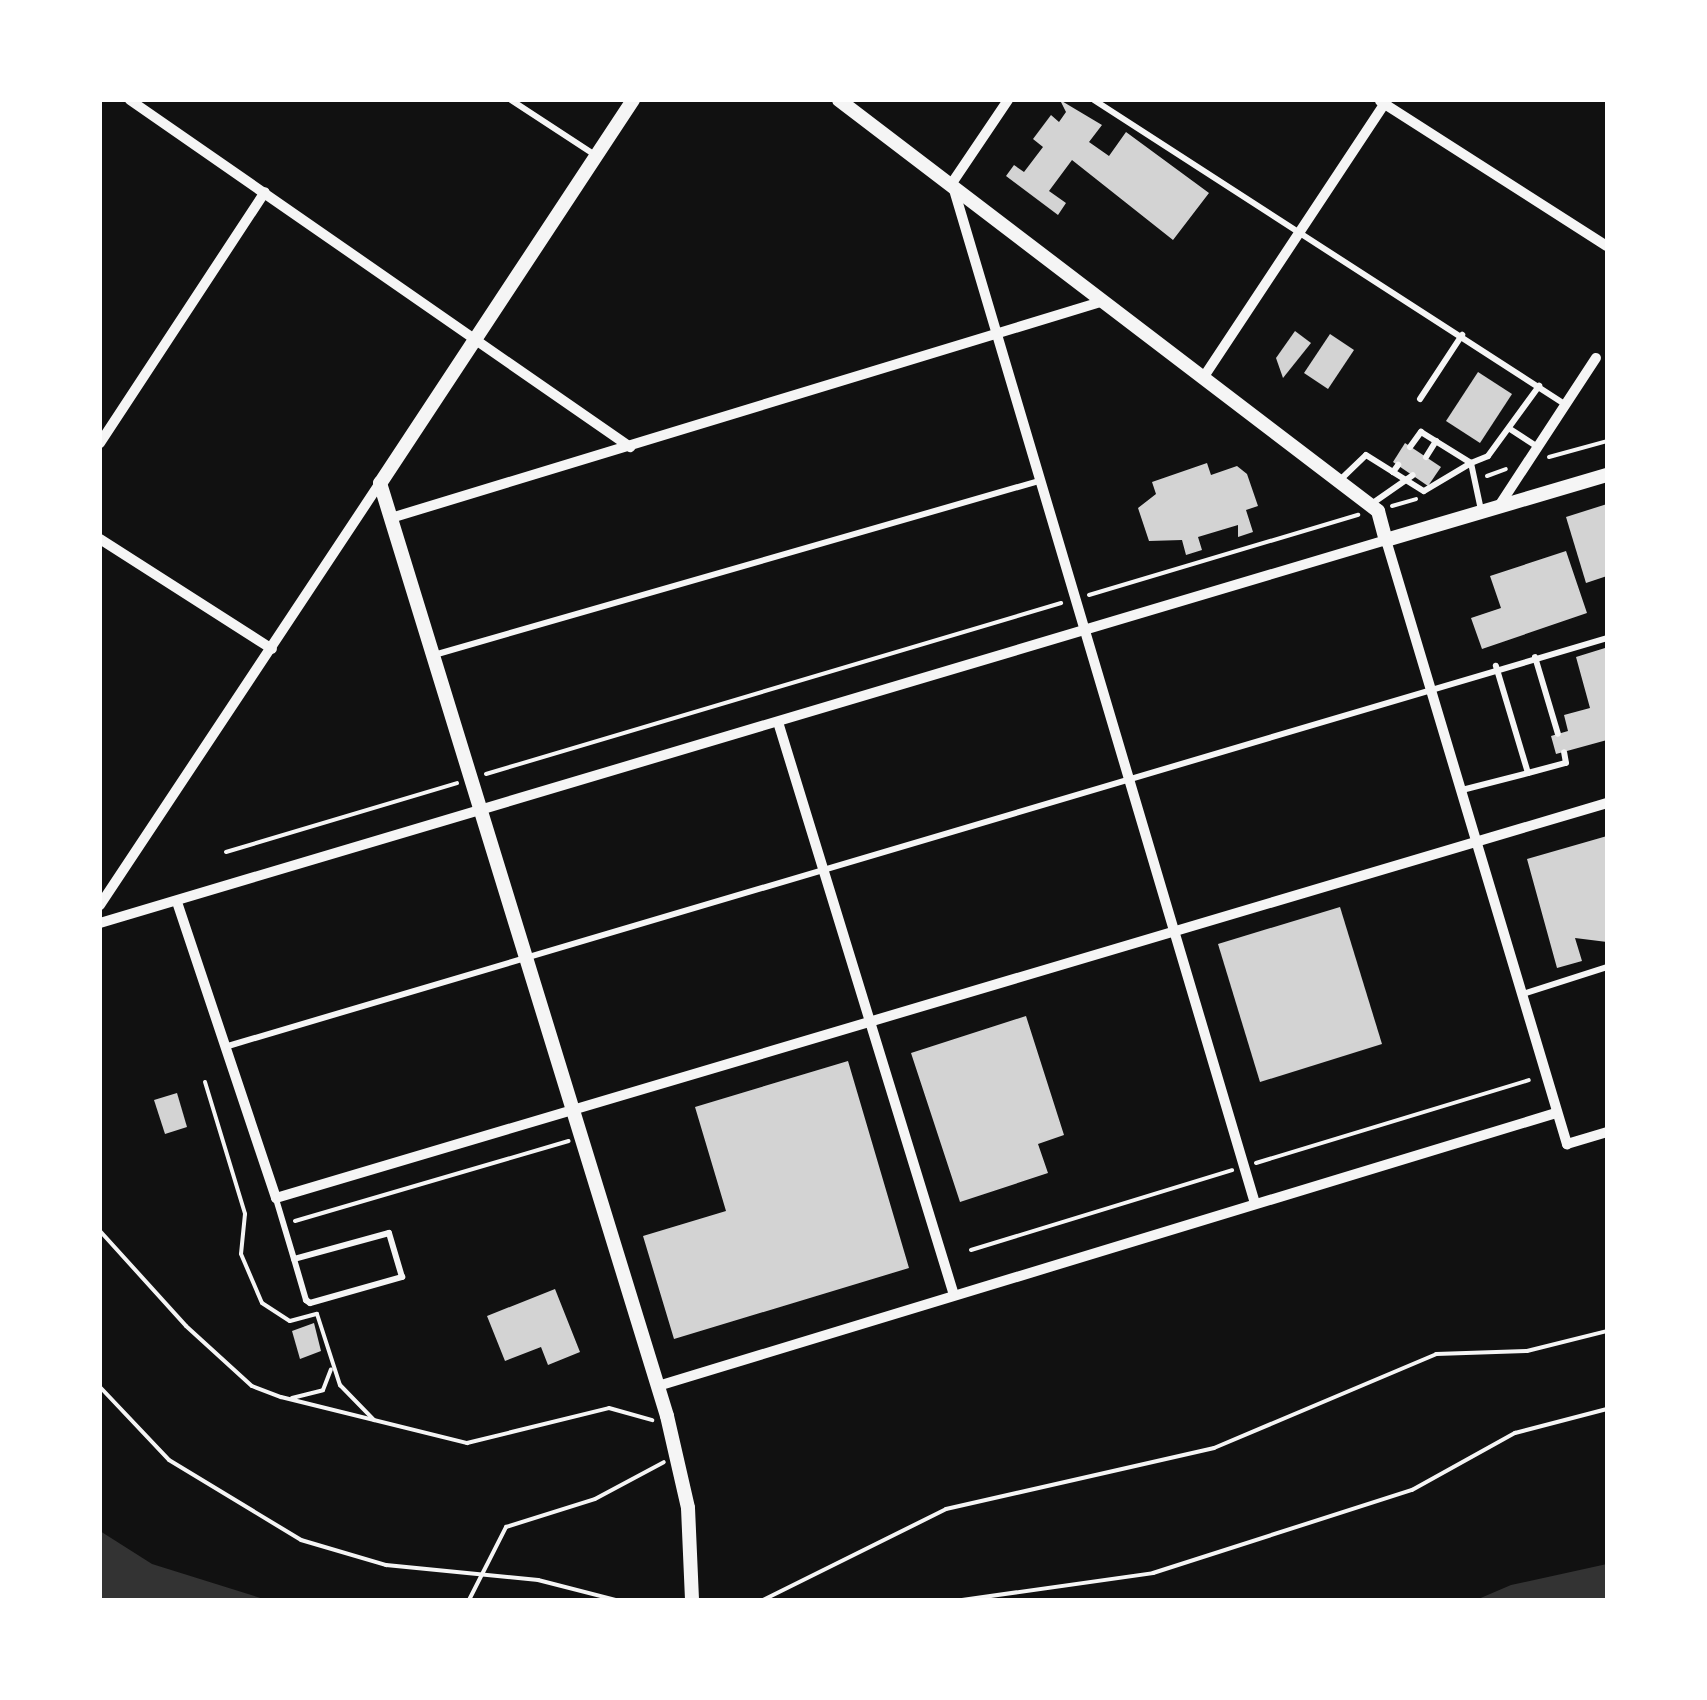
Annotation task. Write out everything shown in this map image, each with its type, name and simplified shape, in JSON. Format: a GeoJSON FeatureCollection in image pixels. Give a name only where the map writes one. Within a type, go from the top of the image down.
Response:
{"type":"FeatureCollection","features":[{"type":"Feature","properties":{"kind":"street"},"geometry":{"type":"LineString","coordinates":[[130,100],[630,446]]}},
{"type":"Feature","properties":{"kind":"street"},"geometry":{"type":"LineString","coordinates":[[100,904],[633,100]]}},
{"type":"Feature","properties":{"kind":"street"},"geometry":{"type":"LineString","coordinates":[[839,100],[1373,508],[1430,684],[1567,1144],[1607,1132]]}},
{"type":"Feature","properties":{"kind":"street"},"geometry":{"type":"LineString","coordinates":[[952,183],[1008,100]]}},
{"type":"Feature","properties":{"kind":"street"},"geometry":{"type":"LineString","coordinates":[[1204,376],[1384,101],[1607,246]]}},
{"type":"Feature","properties":{"kind":"street"},"geometry":{"type":"LineString","coordinates":[[952,183],[1255,1204]]}},
{"type":"Feature","properties":{"kind":"street"},"geometry":{"type":"LineString","coordinates":[[100,443],[264,192]]}},
{"type":"Feature","properties":{"kind":"street"},"geometry":{"type":"LineString","coordinates":[[392,518],[997,338],[1104,301]]}},
{"type":"Feature","properties":{"kind":"street"},"geometry":{"type":"LineString","coordinates":[[1498,506],[1596,358]]}},
{"type":"Feature","properties":{"kind":"street"},"geometry":{"type":"LineString","coordinates":[[100,923],[178,904],[481,814],[1607,475]]}},
{"type":"Feature","properties":{"kind":"street"},"geometry":{"type":"LineString","coordinates":[[380,483],[570,1113],[658,1386],[688,1508],[692,1600]]}},
{"type":"Feature","properties":{"kind":"street"},"geometry":{"type":"LineString","coordinates":[[100,538],[272,649]]}},
{"type":"Feature","properties":{"kind":"street"},"geometry":{"type":"LineString","coordinates":[[778,722],[874,1020],[954,1295]]}},
{"type":"Feature","properties":{"kind":"street"},"geometry":{"type":"LineString","coordinates":[[178,904],[276,1198],[1607,803]]}},
{"type":"Feature","properties":{"kind":"street"},"geometry":{"type":"LineString","coordinates":[[658,1386],[1556,1113]]}},
{"type":"Feature","properties":{"kind":"lane"},"geometry":{"type":"LineString","coordinates":[[511,100],[596,156]]}},
{"type":"Feature","properties":{"kind":"lane"},"geometry":{"type":"LineString","coordinates":[[1094,100],[1302,228],[1566,404]]}},
{"type":"Feature","properties":{"kind":"lane"},"geometry":{"type":"LineString","coordinates":[[1420,399],[1462,336]]}},
{"type":"Feature","properties":{"kind":"lane"},"geometry":{"type":"LineString","coordinates":[[1339,481],[1366,455],[1396,469],[1424,491],[1471,463],[1510,428],[1538,386]]}},
{"type":"Feature","properties":{"kind":"lane"},"geometry":{"type":"LineString","coordinates":[[1510,428],[1538,447]]}},
{"type":"Feature","properties":{"kind":"lane"},"geometry":{"type":"LineString","coordinates":[[1410,447],[1421,432],[1471,463]]}},
{"type":"Feature","properties":{"kind":"lane"},"geometry":{"type":"LineString","coordinates":[[1426,457],[1436,441]]}},
{"type":"Feature","properties":{"kind":"lane"},"geometry":{"type":"LineString","coordinates":[[1471,463],[1482,512]]}},
{"type":"Feature","properties":{"kind":"lane"},"geometry":{"type":"LineString","coordinates":[[1373,508],[1411,479]]}},
{"type":"Feature","properties":{"kind":"lane"},"geometry":{"type":"LineString","coordinates":[[433,655],[1039,482]]}},
{"type":"Feature","properties":{"kind":"lane"},"geometry":{"type":"LineString","coordinates":[[228,1046],[824,867],[1130,784],[1430,684],[1607,638]]}},
{"type":"Feature","properties":{"kind":"lane"},"geometry":{"type":"LineString","coordinates":[[1535,656],[1558,734]]}},
{"type":"Feature","properties":{"kind":"lane"},"geometry":{"type":"LineString","coordinates":[[1496,666],[1528,773]]}},
{"type":"Feature","properties":{"kind":"lane"},"geometry":{"type":"LineString","coordinates":[[1462,790],[1566,763],[1564,752]]}},
{"type":"Feature","properties":{"kind":"lane"},"geometry":{"type":"LineString","coordinates":[[1522,994],[1607,967]]}},
{"type":"Feature","properties":{"kind":"lane"},"geometry":{"type":"LineString","coordinates":[[276,1198],[294,1259],[310,1303],[402,1276],[389,1232],[294,1259]]}},
{"type":"Feature","properties":{"kind":"path"},"geometry":{"type":"LineString","coordinates":[[1473,482],[1607,441]]}},
{"type":"Feature","properties":{"kind":"path"},"geometry":{"type":"LineString","coordinates":[[226,852],[1373,508],[1426,496]]}},
{"type":"Feature","properties":{"kind":"path"},"geometry":{"type":"LineString","coordinates":[[205,1082],[246,1214],[247,1273],[278,1318],[317,1314],[332,1364],[349,1399],[378,1422]]}},
{"type":"Feature","properties":{"kind":"path"},"geometry":{"type":"LineString","coordinates":[[284,1225],[578,1138]]}},
{"type":"Feature","properties":{"kind":"path"},"geometry":{"type":"LineString","coordinates":[[100,1231],[252,1386],[467,1443],[609,1408],[640,1422],[666,1416]]}},
{"type":"Feature","properties":{"kind":"path"},"geometry":{"type":"LineString","coordinates":[[763,1600],[946,1509],[1214,1448],[1436,1354],[1527,1350],[1607,1331]]}},
{"type":"Feature","properties":{"kind":"path"},"geometry":{"type":"LineString","coordinates":[[290,1398],[323,1390],[332,1364]]}},
{"type":"Feature","properties":{"kind":"path"},"geometry":{"type":"LineString","coordinates":[[100,1387],[170,1460],[263,1523],[386,1566],[478,1574],[616,1600]]}},
{"type":"Feature","properties":{"kind":"path"},"geometry":{"type":"LineString","coordinates":[[962,1600],[1153,1573],[1412,1490],[1515,1434],[1607,1409]]}},
{"type":"Feature","properties":{"kind":"path"},"geometry":{"type":"LineString","coordinates":[[468,1600],[478,1574],[514,1522],[595,1499],[677,1458]]}},
{"type":"Feature","properties":{"kind":"shaded area"},"geometry":{"type":"Polygon","coordinates":[[[100,1531],[152,1564],[267,1600],[100,1600],[100,1531]]]}},
{"type":"Feature","properties":{"kind":"shaded area"},"geometry":{"type":"Polygon","coordinates":[[[1607,1564],[1607,1600],[1476,1600],[1511,1585],[1607,1564]]]}},
{"type":"Feature","properties":{"kind":"building"},"geometry":{"type":"Polygon","coordinates":[[[1060,100],[1102,125],[1089,142],[1109,156],[1126,132],[1209,193],[1173,240],[1072,160],[1049,191],[1066,203],[1058,215],[1006,176],[1014,165],[1024,172],[1043,147],[1033,139],[1051,115],[1059,122],[1066,112],[1060,100]]]}},
{"type":"Feature","properties":{"kind":"building"},"geometry":{"type":"Polygon","coordinates":[[[1295,331],[1311,343],[1283,378],[1276,358],[1295,331]]]}},
{"type":"Feature","properties":{"kind":"building"},"geometry":{"type":"Polygon","coordinates":[[[1330,334],[1354,350],[1328,389],[1304,373],[1330,334]]]}},
{"type":"Feature","properties":{"kind":"building"},"geometry":{"type":"Polygon","coordinates":[[[1478,372],[1512,394],[1480,443],[1446,421],[1478,372]]]}},
{"type":"Feature","properties":{"kind":"building"},"geometry":{"type":"Polygon","coordinates":[[[1405,443],[1441,467],[1428,486],[1393,462],[1405,443]]]}},
{"type":"Feature","properties":{"kind":"building"},"geometry":{"type":"Polygon","coordinates":[[[1207,463],[1211,475],[1237,466],[1247,474],[1258,506],[1246,510],[1253,532],[1238,537],[1238,525],[1198,537],[1202,550],[1186,555],[1182,540],[1149,541],[1138,508],[1156,494],[1152,482],[1207,463]]]}},
{"type":"Feature","properties":{"kind":"building"},"geometry":{"type":"Polygon","coordinates":[[[1607,504],[1607,576],[1586,583],[1566,517],[1607,504]]]}},
{"type":"Feature","properties":{"kind":"building"},"geometry":{"type":"Polygon","coordinates":[[[1566,551],[1587,613],[1482,649],[1471,618],[1501,608],[1490,576],[1566,551]]]}},
{"type":"Feature","properties":{"kind":"building"},"geometry":{"type":"Polygon","coordinates":[[[1605,648],[1607,740],[1556,754],[1551,736],[1568,731],[1564,715],[1590,708],[1576,657],[1605,648]]]}},
{"type":"Feature","properties":{"kind":"building"},"geometry":{"type":"Polygon","coordinates":[[[1607,836],[1607,942],[1575,938],[1582,961],[1557,968],[1527,859],[1607,836]]]}},
{"type":"Feature","properties":{"kind":"building"},"geometry":{"type":"Polygon","coordinates":[[[1340,907],[1382,1044],[1260,1082],[1218,944],[1340,907]]]}},
{"type":"Feature","properties":{"kind":"building"},"geometry":{"type":"Polygon","coordinates":[[[1026,1016],[1064,1135],[1038,1144],[1048,1173],[960,1202],[911,1053],[1026,1016]]]}},
{"type":"Feature","properties":{"kind":"building"},"geometry":{"type":"Polygon","coordinates":[[[848,1061],[909,1268],[674,1339],[643,1236],[726,1211],[695,1107],[848,1061]]]}},
{"type":"Feature","properties":{"kind":"building"},"geometry":{"type":"Polygon","coordinates":[[[177,1093],[187,1127],[165,1134],[154,1100],[177,1093]]]}},
{"type":"Feature","properties":{"kind":"building"},"geometry":{"type":"Polygon","coordinates":[[[555,1289],[580,1352],[548,1365],[541,1347],[505,1361],[487,1316],[555,1289]]]}},
{"type":"Feature","properties":{"kind":"building"},"geometry":{"type":"Polygon","coordinates":[[[314,1323],[321,1351],[300,1359],[292,1331],[314,1323]]]}}]}
